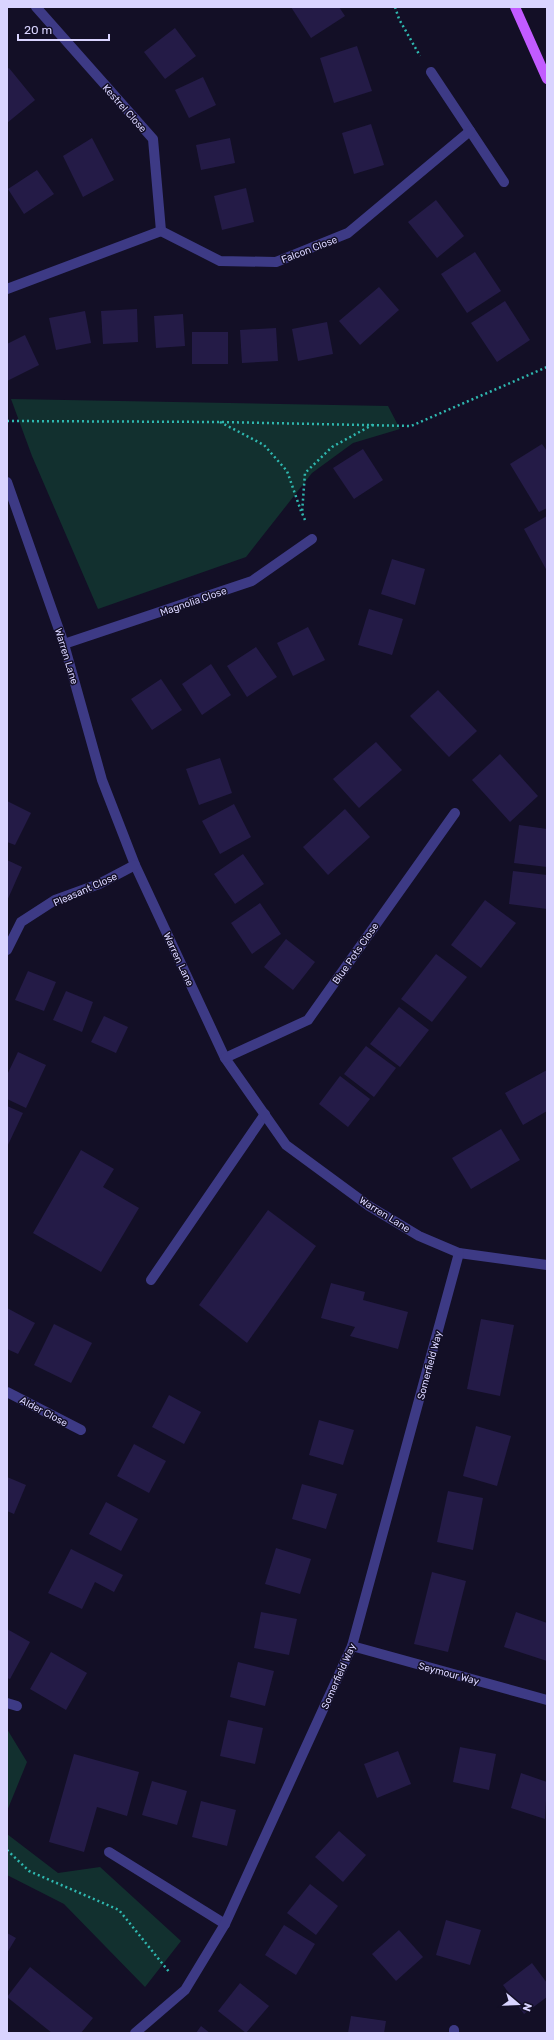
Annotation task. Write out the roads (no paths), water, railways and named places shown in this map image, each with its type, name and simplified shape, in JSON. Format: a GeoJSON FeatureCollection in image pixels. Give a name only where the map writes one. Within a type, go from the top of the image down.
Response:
{"type":"FeatureCollection","features":[{"type":"Feature","properties":{"kind":"main road"},"geometry":{"type":"LineString","coordinates":[[514,7],[547,79]]}},
{"type":"Feature","properties":{"kind":"street","name":"Kestrel Close"},"geometry":{"type":"LineString","coordinates":[[36,7],[153,140],[161,232]]}},
{"type":"Feature","properties":{"kind":"street"},"geometry":{"type":"LineString","coordinates":[[431,72],[504,182]]}},
{"type":"Feature","properties":{"kind":"street","name":"Falcon Close"},"geometry":{"type":"LineString","coordinates":[[161,232],[220,261],[276,262],[348,233],[470,131]]}},
{"type":"Feature","properties":{"kind":"street"},"geometry":{"type":"LineString","coordinates":[[7,289],[161,232]]}},
{"type":"Feature","properties":{"kind":"street","name":"Warren Lane"},"geometry":{"type":"LineString","coordinates":[[8,489],[64,644],[102,780],[135,866],[225,1058],[286,1145],[369,1206],[419,1236],[459,1253],[547,1265]]}},
{"type":"Feature","properties":{"kind":"street","name":"Magnolia Close"},"geometry":{"type":"LineString","coordinates":[[64,644],[252,581],[312,539]]}},
{"type":"Feature","properties":{"kind":"street","name":"Blue Pots Close"},"geometry":{"type":"LineString","coordinates":[[225,1058],[308,1020],[455,813]]}},
{"type":"Feature","properties":{"kind":"street","name":"Pleasant Close"},"geometry":{"type":"LineString","coordinates":[[7,950],[21,922],[27,918],[55,900],[99,884],[135,866]]}},
{"type":"Feature","properties":{"kind":"street"},"geometry":{"type":"LineString","coordinates":[[151,1280],[265,1114]]}},
{"type":"Feature","properties":{"kind":"street","name":"Somerfield Way"},"geometry":{"type":"LineString","coordinates":[[135,2033],[185,1990],[225,1924],[352,1646],[459,1253]]}},
{"type":"Feature","properties":{"kind":"street","name":"Alder Close"},"geometry":{"type":"LineString","coordinates":[[7,1392],[80,1430]]}},
{"type":"Feature","properties":{"kind":"street","name":"Seymour Way"},"geometry":{"type":"LineString","coordinates":[[352,1646],[547,1700]]}},
{"type":"Feature","properties":{"kind":"street"},"geometry":{"type":"LineString","coordinates":[[7,1703],[17,1706]]}},
{"type":"Feature","properties":{"kind":"street"},"geometry":{"type":"LineString","coordinates":[[109,1852],[225,1924]]}}]}
